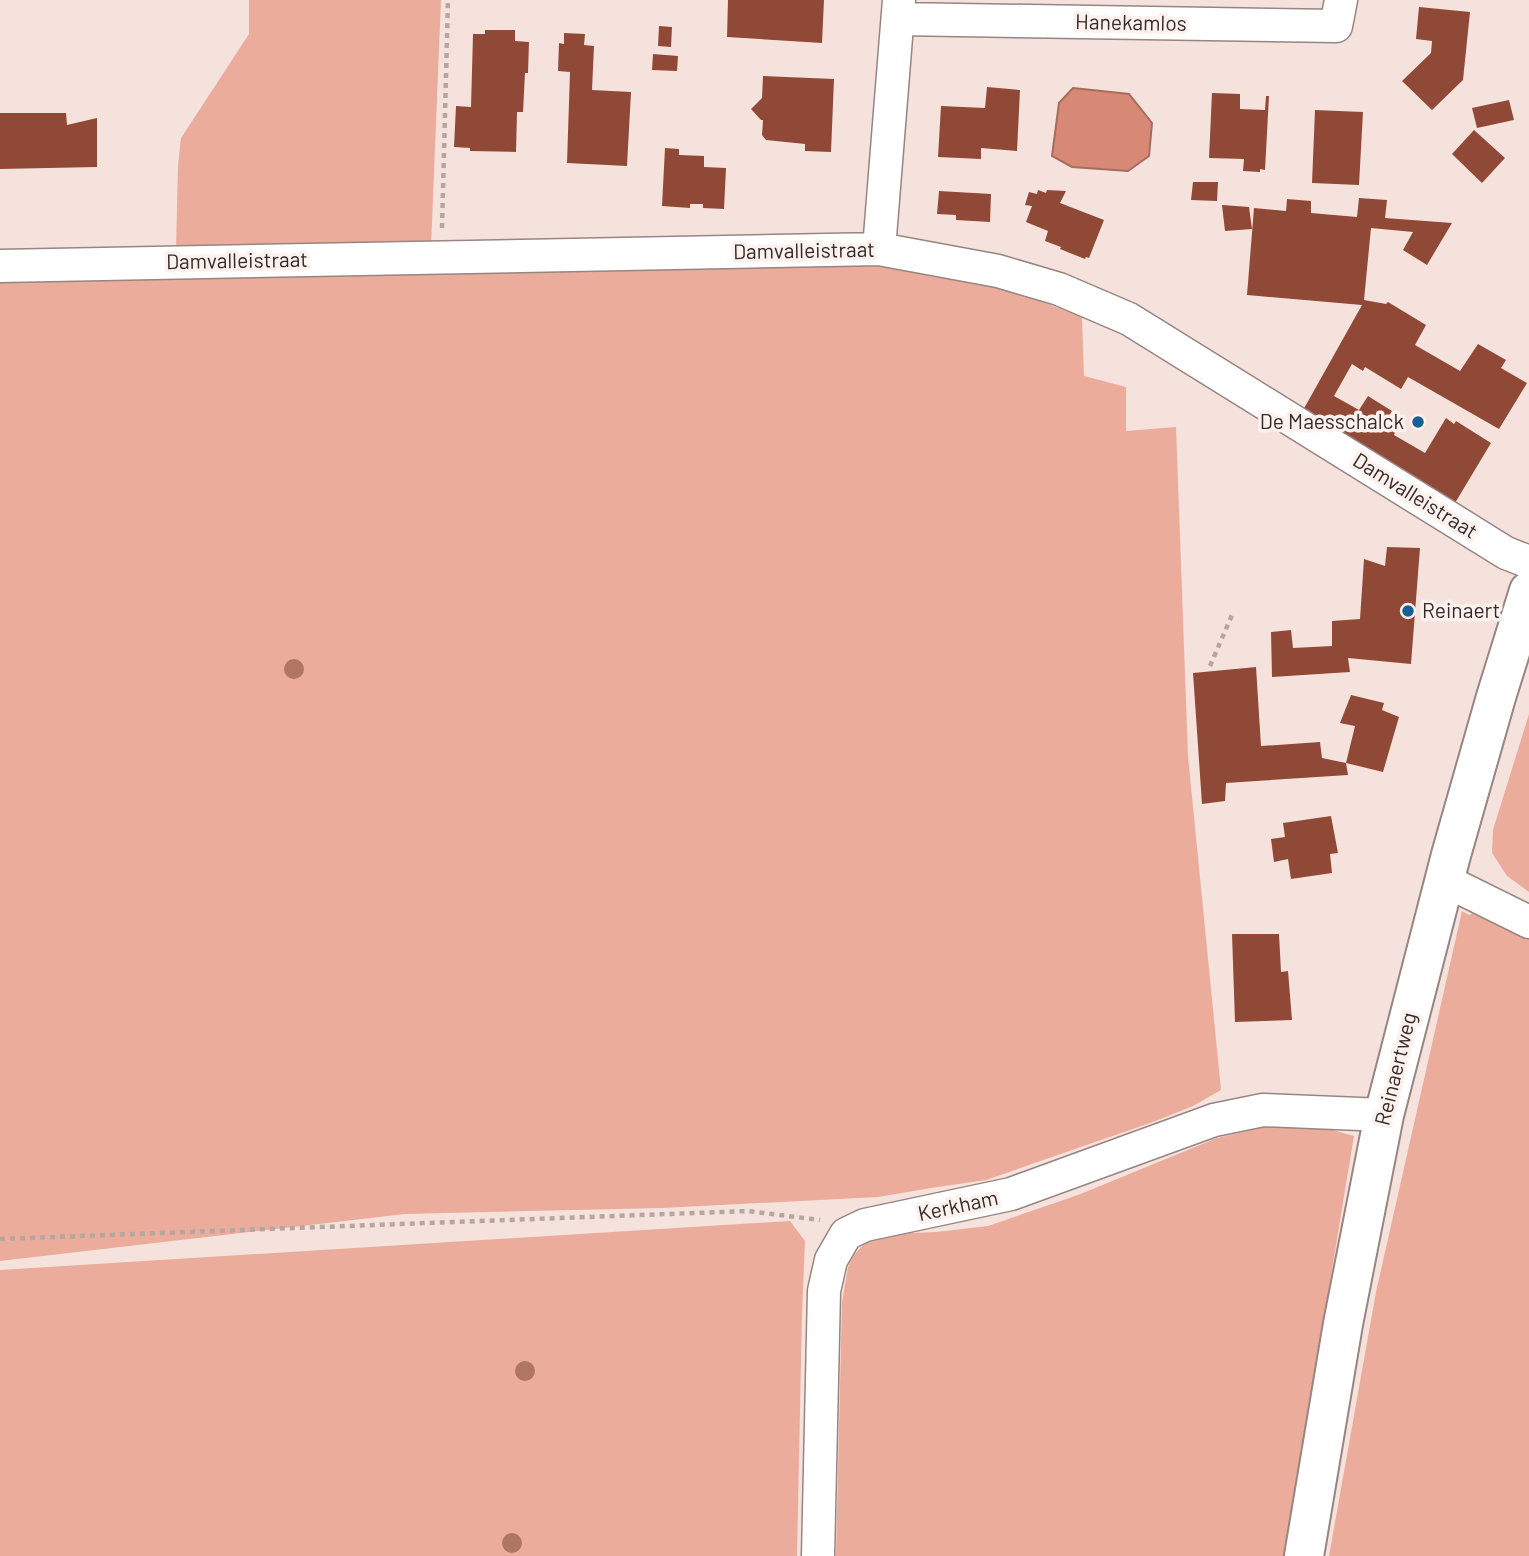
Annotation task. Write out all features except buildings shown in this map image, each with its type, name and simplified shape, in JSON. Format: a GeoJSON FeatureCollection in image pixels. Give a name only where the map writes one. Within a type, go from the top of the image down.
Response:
{"type":"FeatureCollection","features":[{"type":"Feature","properties":{"kind":"main road","name":"Reinaertweg"},"geometry":{"type":"LineString","coordinates":[[1304,1556],[1343,1324],[1384,1115],[1444,880],[1529,591]]}},
{"type":"Feature","properties":{"kind":"street","name":"Hanekamlos"},"geometry":{"type":"LineString","coordinates":[[879,249],[899,9],[1336,26],[1341,0]]}},
{"type":"Feature","properties":{"kind":"street","name":"Damvalleistraat"},"geometry":{"type":"LineString","coordinates":[[0,266],[879,249],[998,271],[1059,289],[1129,318],[1506,553],[1529,562]]}},
{"type":"Feature","properties":{"kind":"street"},"geometry":{"type":"LineString","coordinates":[[1444,880],[1529,922]]}},
{"type":"Feature","properties":{"kind":"street","name":"Kerkham"},"geometry":{"type":"LineString","coordinates":[[846,1234],[865,1225],[1011,1194],[1214,1120],[1263,1110],[1384,1115]]}},
{"type":"Feature","properties":{"kind":"street"},"geometry":{"type":"LineString","coordinates":[[818,1556],[824,1291],[831,1260],[846,1234]]}},
{"type":"Feature","properties":{"kind":"path"},"geometry":{"type":"LineString","coordinates":[[441,256],[448,0]]}},
{"type":"Feature","properties":{"kind":"path"},"geometry":{"type":"LineString","coordinates":[[1210,666],[1233,615]]}},
{"type":"Feature","properties":{"kind":"path"},"geometry":{"type":"LineString","coordinates":[[0,1238],[748,1211],[818,1219],[846,1234]]}},
{"type":"Feature","properties":{"kind":"shaded area"},"geometry":{"type":"Polygon","coordinates":[[[249,0],[441,0],[431,247],[176,249],[181,138],[249,34],[249,0]]]}},
{"type":"Feature","properties":{"kind":"shaded area"},"geometry":{"type":"Polygon","coordinates":[[[1073,88],[1129,94],[1152,123],[1149,156],[1128,171],[1072,167],[1052,156],[1059,103],[1073,88]]]}},
{"type":"Feature","properties":{"kind":"shaded area"},"geometry":{"type":"Polygon","coordinates":[[[908,264],[1024,295],[1082,317],[1084,376],[1126,387],[1126,431],[1176,427],[1188,756],[1221,1090],[1193,1106],[1153,1122],[986,1180],[878,1197],[662,1208],[405,1214],[0,1261],[0,282],[908,264]]]}},
{"type":"Feature","properties":{"kind":"shaded area"},"geometry":{"type":"Polygon","coordinates":[[[1529,714],[1529,892],[1507,876],[1492,853],[1493,830],[1529,714]]]}},
{"type":"Feature","properties":{"kind":"shaded area"},"geometry":{"type":"Polygon","coordinates":[[[1481,909],[1529,937],[1529,1556],[1329,1556],[1376,1292],[1462,911],[1469,915],[1481,909]]]}},
{"type":"Feature","properties":{"kind":"shaded area"},"geometry":{"type":"Polygon","coordinates":[[[1279,1124],[1318,1126],[1354,1136],[1285,1556],[836,1556],[842,1302],[848,1267],[864,1244],[885,1234],[988,1226],[1078,1195],[1217,1138],[1279,1124]]]}},
{"type":"Feature","properties":{"kind":"shaded area"},"geometry":{"type":"Polygon","coordinates":[[[790,1221],[805,1241],[797,1556],[0,1556],[0,1270],[790,1221]]]}},
{"type":"Feature","properties":{"kind":"place","name":"De Maesschalck"},"geometry":{"type":"Point","coordinates":[1418,422]}},
{"type":"Feature","properties":{"kind":"place","name":"Reinaert"},"geometry":{"type":"Point","coordinates":[1408,611]}}]}
